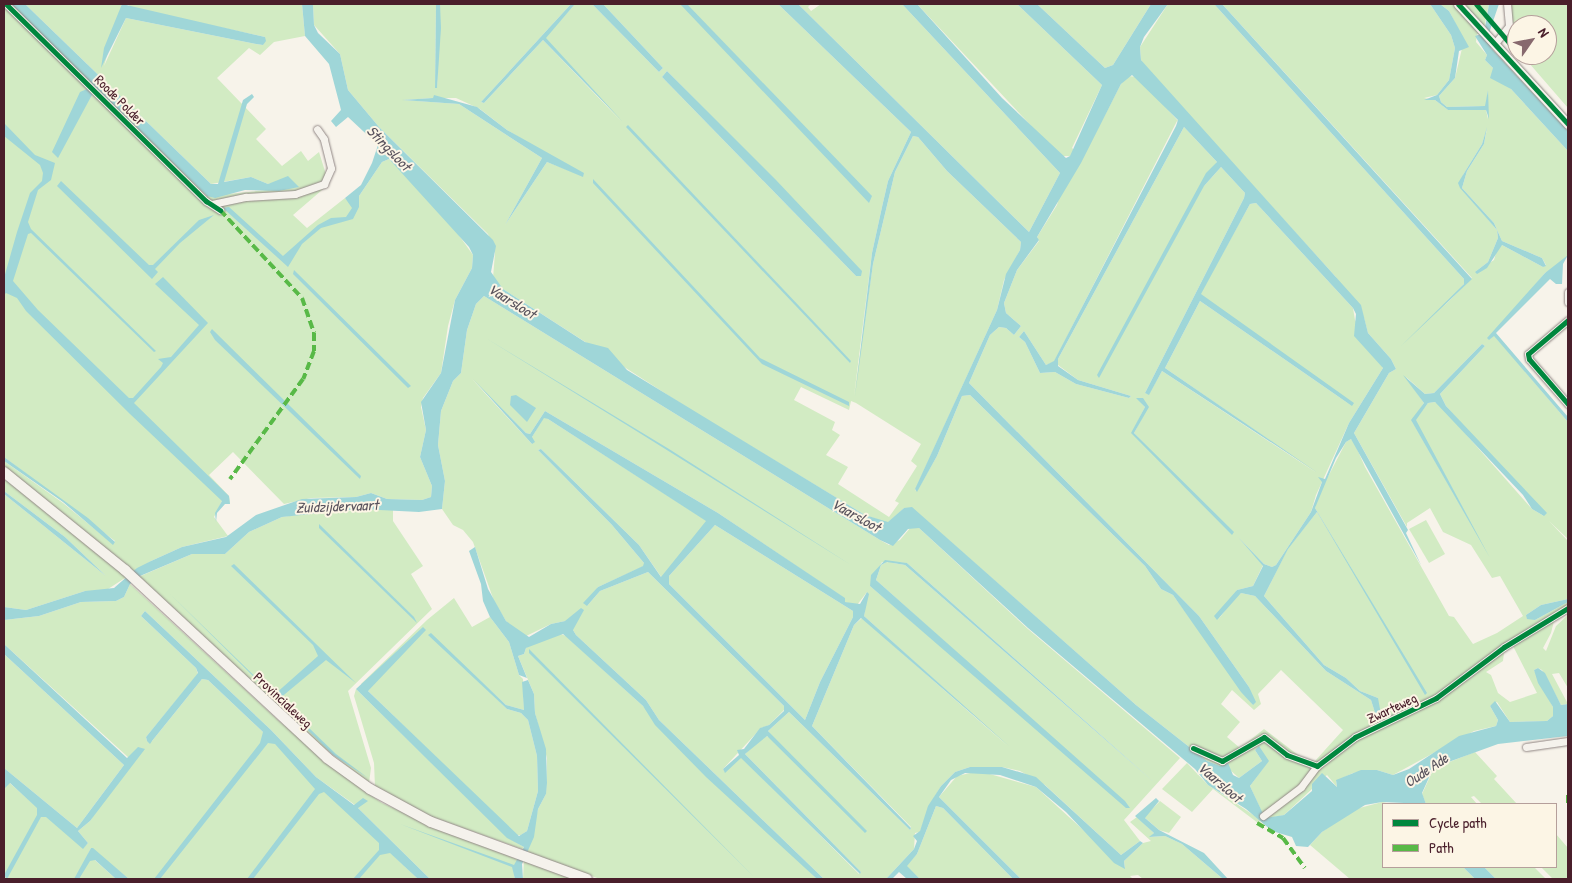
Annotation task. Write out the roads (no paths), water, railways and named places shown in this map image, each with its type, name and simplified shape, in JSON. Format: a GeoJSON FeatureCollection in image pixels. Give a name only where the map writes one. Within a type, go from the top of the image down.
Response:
{"type":"FeatureCollection","features":[{"type":"Feature","properties":{"kind":"main road","name":"Provincialeweg"},"geometry":{"type":"LineString","coordinates":[[4,472],[125,570],[327,758],[370,789],[431,822],[587,879]]}},
{"type":"Feature","properties":{"kind":"street","name":"Roode Polder"},"geometry":{"type":"LineString","coordinates":[[6,4],[220,210]]}},
{"type":"Feature","properties":{"kind":"street"},"geometry":{"type":"LineString","coordinates":[[1458,4],[1478,22],[1568,124]]}},
{"type":"Feature","properties":{"kind":"street"},"geometry":{"type":"LineString","coordinates":[[1493,39],[1509,26],[1507,4]]}},
{"type":"Feature","properties":{"kind":"street"},"geometry":{"type":"LineString","coordinates":[[212,204],[246,197],[295,194],[324,184],[331,168],[324,139],[317,129]]}},
{"type":"Feature","properties":{"kind":"street"},"geometry":{"type":"LineString","coordinates":[[1568,320],[1528,354],[1529,359],[1568,403]]}},
{"type":"Feature","properties":{"kind":"street","name":"Zwarteweg"},"geometry":{"type":"LineString","coordinates":[[1263,816],[1301,787],[1317,766],[1355,737],[1436,698],[1504,648],[1568,608]]}},
{"type":"Feature","properties":{"kind":"street"},"geometry":{"type":"LineString","coordinates":[[1193,748],[1222,761],[1264,737],[1287,755],[1317,766]]}},
{"type":"Feature","properties":{"kind":"street"},"geometry":{"type":"LineString","coordinates":[[1526,746],[1568,741]]}},
{"type":"Feature","properties":{"kind":"water"},"geometry":{"type":"Polygon","coordinates":[[[10,4],[25,4],[211,184],[218,184],[243,100],[252,94],[254,97],[247,104],[224,182],[251,177],[268,184],[288,176],[299,187],[279,191],[245,190],[215,198],[207,196],[10,4]]]}},
{"type":"Feature","properties":{"kind":"water"},"geometry":{"type":"Polygon","coordinates":[[[122,4],[265,37],[266,41],[263,45],[256,44],[126,18],[101,68],[104,48],[122,4]]]}},
{"type":"Feature","properties":{"kind":"water"},"geometry":{"type":"Polygon","coordinates":[[[302,4],[313,4],[314,25],[318,33],[340,54],[348,90],[379,127],[493,240],[496,246],[491,272],[503,289],[585,342],[608,348],[627,370],[865,515],[888,522],[904,508],[912,507],[1136,705],[1207,761],[1220,766],[1228,763],[1233,775],[1239,778],[1262,761],[1255,750],[1259,746],[1269,761],[1250,786],[1265,818],[1284,815],[1312,791],[1312,784],[1322,773],[1337,787],[1336,780],[1361,770],[1377,770],[1393,775],[1409,769],[1459,736],[1496,726],[1498,720],[1490,706],[1495,701],[1510,722],[1547,721],[1553,716],[1553,707],[1538,683],[1534,670],[1538,668],[1545,673],[1561,705],[1568,704],[1568,736],[1498,744],[1443,764],[1432,771],[1422,793],[1426,803],[1382,802],[1365,805],[1322,832],[1308,847],[1296,846],[1292,837],[1272,831],[1246,809],[1208,785],[1195,769],[1028,628],[919,528],[908,529],[893,546],[880,540],[484,296],[476,304],[467,330],[461,373],[453,381],[441,411],[438,445],[445,481],[442,509],[419,512],[360,509],[282,517],[249,532],[225,554],[192,554],[140,576],[130,584],[124,597],[116,601],[81,602],[39,616],[4,620],[4,607],[26,610],[85,591],[114,588],[137,568],[151,561],[182,547],[226,537],[256,515],[302,499],[356,497],[371,493],[387,499],[422,500],[431,497],[432,486],[420,457],[426,430],[421,402],[441,373],[455,300],[472,268],[473,255],[469,247],[389,159],[382,162],[359,196],[359,207],[353,219],[321,228],[302,244],[288,267],[223,208],[229,207],[283,256],[318,225],[331,218],[346,217],[352,208],[345,198],[361,185],[372,163],[378,145],[348,117],[336,127],[331,121],[341,110],[329,64],[305,36],[302,4]]]}},
{"type":"Feature","properties":{"kind":"water"},"geometry":{"type":"Polygon","coordinates":[[[436,4],[440,4],[441,28],[437,88],[435,88],[436,4]]]}},
{"type":"Feature","properties":{"kind":"water"},"geometry":{"type":"Polygon","coordinates":[[[571,4],[575,4],[546,38],[623,122],[543,40],[484,103],[481,102],[571,4]]]}},
{"type":"Feature","properties":{"kind":"water"},"geometry":{"type":"Polygon","coordinates":[[[592,4],[603,4],[663,68],[659,72],[592,4]]]}},
{"type":"Feature","properties":{"kind":"water"},"geometry":{"type":"Polygon","coordinates":[[[680,4],[687,4],[872,196],[869,203],[680,4]]]}},
{"type":"Feature","properties":{"kind":"water"},"geometry":{"type":"Polygon","coordinates":[[[778,4],[798,4],[1029,232],[1060,173],[902,4],[917,4],[1002,98],[1066,158],[1070,156],[1102,85],[1017,4],[1037,4],[1105,68],[1113,65],[1151,4],[1168,4],[1144,37],[1140,47],[1141,60],[1361,305],[1368,333],[1391,359],[1396,369],[1389,373],[1354,433],[1408,530],[1406,533],[1421,565],[1351,439],[1346,442],[1336,458],[1315,508],[1427,693],[1425,695],[1317,512],[1288,549],[1264,596],[1324,665],[1346,678],[1360,691],[1378,698],[1382,720],[1378,722],[1371,700],[1326,671],[1255,596],[1241,593],[1217,620],[1214,616],[1237,590],[1253,586],[1263,566],[1238,537],[1264,564],[1272,567],[1276,565],[1311,512],[1322,482],[1318,477],[1325,479],[1349,423],[1383,368],[1354,336],[1356,314],[1353,308],[1256,203],[1250,204],[1201,294],[1354,403],[1352,406],[1200,301],[1165,368],[1318,473],[1162,371],[1149,395],[1145,393],[1244,198],[1245,193],[1221,167],[1204,186],[1099,378],[1097,375],[1206,173],[1217,162],[1184,127],[1058,359],[1058,366],[1078,380],[1131,396],[1129,398],[1076,384],[1055,372],[1040,373],[1025,342],[1019,337],[1024,331],[1046,365],[1054,361],[1176,126],[1178,120],[1132,75],[1121,84],[1081,163],[1037,237],[1039,240],[1017,270],[1004,303],[1006,313],[1021,326],[1014,335],[1006,328],[999,327],[990,335],[969,383],[1199,616],[1249,687],[1256,702],[1253,705],[1241,692],[1173,595],[1161,589],[1145,566],[970,395],[962,396],[937,456],[917,492],[915,489],[997,310],[1006,274],[1020,250],[1021,242],[947,171],[918,137],[913,136],[895,172],[873,264],[855,396],[872,253],[888,181],[911,132],[778,4]]]}},
{"type":"Feature","properties":{"kind":"water"},"geometry":{"type":"Polygon","coordinates":[[[1214,4],[1222,4],[1472,279],[1400,347],[1464,284],[1464,279],[1214,4]]]}},
{"type":"Feature","properties":{"kind":"water"},"geometry":{"type":"Polygon","coordinates":[[[1430,4],[1440,4],[1449,11],[1469,47],[1459,51],[1455,78],[1439,96],[1441,102],[1447,107],[1485,106],[1488,90],[1489,119],[1486,110],[1448,110],[1435,100],[1424,100],[1437,95],[1449,80],[1455,48],[1451,35],[1430,4]]]}},
{"type":"Feature","properties":{"kind":"water"},"geometry":{"type":"Polygon","coordinates":[[[1489,4],[1499,4],[1490,30],[1491,48],[1568,131],[1568,151],[1511,89],[1490,78],[1493,68],[1485,60],[1487,55],[1475,36],[1484,33],[1489,4]]]}},
{"type":"Feature","properties":{"kind":"water"},"geometry":{"type":"Polygon","coordinates":[[[667,71],[776,180],[862,271],[861,276],[856,276],[662,77],[667,71]]]}},
{"type":"Feature","properties":{"kind":"water"},"geometry":{"type":"Polygon","coordinates":[[[87,89],[93,93],[58,158],[52,152],[80,92],[87,89]]]}},
{"type":"Feature","properties":{"kind":"water"},"geometry":{"type":"Polygon","coordinates":[[[434,95],[477,107],[507,130],[584,173],[583,177],[547,162],[505,225],[542,158],[459,104],[402,100],[433,98],[434,95]]]}},
{"type":"Feature","properties":{"kind":"water"},"geometry":{"type":"Polygon","coordinates":[[[4,123],[35,155],[55,163],[51,180],[38,190],[28,222],[31,229],[156,351],[154,352],[31,233],[28,234],[13,281],[38,310],[129,398],[133,398],[161,367],[163,363],[158,359],[171,357],[199,325],[155,284],[163,277],[208,323],[134,403],[229,496],[230,504],[225,504],[217,513],[216,522],[215,513],[222,501],[130,414],[26,311],[17,298],[6,293],[4,295],[4,278],[17,232],[30,193],[42,181],[43,173],[40,165],[4,136],[4,123]]]}},
{"type":"Feature","properties":{"kind":"water"},"geometry":{"type":"Polygon","coordinates":[[[628,125],[851,361],[850,363],[626,127],[628,125]]]}},
{"type":"Feature","properties":{"kind":"water"},"geometry":{"type":"Polygon","coordinates":[[[1487,127],[1484,144],[1467,171],[1462,188],[1494,223],[1502,241],[1542,258],[1546,266],[1543,267],[1502,245],[1487,268],[1477,274],[1475,272],[1488,262],[1498,238],[1497,230],[1460,188],[1458,183],[1482,144],[1487,127]]]}},
{"type":"Feature","properties":{"kind":"water"},"geometry":{"type":"Polygon","coordinates":[[[593,179],[760,358],[849,402],[849,406],[762,364],[593,183],[593,179]]]}},
{"type":"Feature","properties":{"kind":"water"},"geometry":{"type":"Polygon","coordinates":[[[61,181],[149,265],[153,265],[199,220],[214,215],[180,243],[155,269],[158,272],[152,279],[57,186],[61,181]]]}},
{"type":"Feature","properties":{"kind":"water"},"geometry":{"type":"Polygon","coordinates":[[[1568,255],[1563,264],[1562,284],[1556,284],[1550,279],[1496,333],[1568,417],[1568,422],[1494,336],[1489,340],[1487,338],[1545,273],[1568,255]]]}},
{"type":"Feature","properties":{"kind":"water"},"geometry":{"type":"Polygon","coordinates":[[[294,270],[411,386],[408,388],[293,274],[294,270]]]}},
{"type":"Feature","properties":{"kind":"water"},"geometry":{"type":"Polygon","coordinates":[[[212,329],[361,476],[360,479],[215,340],[210,332],[212,329]]]}},
{"type":"Feature","properties":{"kind":"water"},"geometry":{"type":"Polygon","coordinates":[[[484,337],[669,449],[851,565],[638,432],[484,337]]]}},
{"type":"Feature","properties":{"kind":"water"},"geometry":{"type":"Polygon","coordinates":[[[1482,344],[1485,346],[1440,394],[1446,406],[1547,513],[1544,516],[1532,509],[1523,495],[1435,402],[1428,403],[1416,420],[1490,558],[1411,420],[1424,403],[1403,375],[1425,394],[1434,393],[1482,344]]]}},
{"type":"Feature","properties":{"kind":"water"},"geometry":{"type":"Polygon","coordinates":[[[473,379],[526,433],[530,434],[545,411],[718,513],[845,598],[845,602],[860,604],[867,592],[869,594],[864,616],[1010,747],[861,618],[854,625],[812,726],[911,828],[910,830],[789,712],[768,731],[867,831],[865,833],[767,736],[745,754],[861,872],[860,874],[741,758],[725,773],[723,769],[739,755],[737,750],[744,749],[760,728],[769,725],[784,711],[784,706],[648,572],[600,591],[587,606],[583,603],[598,587],[643,566],[644,563],[612,525],[538,450],[541,449],[639,545],[661,577],[706,521],[548,419],[544,418],[532,437],[535,442],[532,444],[473,379]],[[715,525],[669,576],[669,584],[805,720],[820,682],[853,617],[853,611],[715,525]]]}},
{"type":"Feature","properties":{"kind":"water"},"geometry":{"type":"Polygon","coordinates":[[[516,395],[536,408],[527,422],[510,405],[511,396],[516,395]]]}},
{"type":"Feature","properties":{"kind":"water"},"geometry":{"type":"Polygon","coordinates":[[[1136,398],[1143,398],[1149,407],[1134,433],[1234,532],[1232,535],[1131,433],[1145,407],[1136,398]]]}},
{"type":"Feature","properties":{"kind":"water"},"geometry":{"type":"Polygon","coordinates":[[[4,457],[88,518],[115,542],[113,545],[63,502],[4,461],[4,457]]]}},
{"type":"Feature","properties":{"kind":"water"},"geometry":{"type":"Polygon","coordinates":[[[4,491],[65,537],[106,576],[4,494],[4,491]]]}},
{"type":"Feature","properties":{"kind":"water"},"geometry":{"type":"Polygon","coordinates":[[[319,524],[414,617],[417,623],[319,528],[319,524]]]}},
{"type":"Feature","properties":{"kind":"water"},"geometry":{"type":"Polygon","coordinates":[[[475,547],[488,589],[506,621],[529,637],[551,624],[565,621],[581,608],[584,610],[573,630],[576,635],[646,700],[659,720],[824,879],[817,879],[706,777],[655,725],[643,706],[563,634],[526,648],[524,654],[518,656],[527,678],[519,675],[509,642],[490,617],[483,601],[481,584],[469,551],[475,547]]]}},
{"type":"Feature","properties":{"kind":"water"},"geometry":{"type":"Polygon","coordinates":[[[885,560],[907,563],[1156,784],[905,565],[887,562],[881,565],[876,580],[1125,801],[1130,808],[1126,808],[870,586],[871,575],[885,560]]]}},
{"type":"Feature","properties":{"kind":"water"},"geometry":{"type":"Polygon","coordinates":[[[234,564],[356,683],[326,660],[279,699],[336,754],[368,778],[333,755],[168,592],[274,695],[318,656],[313,645],[231,566],[234,564]]]}},
{"type":"Feature","properties":{"kind":"water"},"geometry":{"type":"Polygon","coordinates":[[[1568,599],[1568,602],[1535,620],[1527,619],[1526,615],[1541,605],[1568,599]]]}},
{"type":"Feature","properties":{"kind":"water"},"geometry":{"type":"Polygon","coordinates":[[[145,611],[271,730],[316,777],[354,805],[363,798],[368,801],[358,808],[430,879],[418,879],[390,853],[380,855],[359,879],[353,879],[379,850],[379,843],[324,792],[319,794],[253,879],[247,879],[315,789],[275,744],[268,743],[160,879],[154,879],[260,743],[263,732],[208,680],[202,679],[150,744],[147,741],[146,737],[198,673],[196,668],[141,616],[145,611]]]}},
{"type":"Feature","properties":{"kind":"water"},"geometry":{"type":"Polygon","coordinates":[[[423,627],[426,630],[368,691],[519,836],[527,831],[538,791],[537,756],[528,720],[521,713],[507,709],[428,635],[431,633],[506,705],[524,710],[522,682],[528,680],[534,694],[535,713],[546,749],[547,783],[546,794],[538,809],[534,837],[522,864],[523,879],[515,879],[512,867],[400,824],[514,865],[524,847],[507,838],[356,689],[423,627]]]}},
{"type":"Feature","properties":{"kind":"water"},"geometry":{"type":"Polygon","coordinates":[[[4,644],[127,758],[138,747],[145,749],[90,821],[78,831],[88,843],[83,849],[46,817],[41,817],[7,879],[4,875],[37,815],[37,808],[10,783],[4,789],[4,768],[77,828],[124,765],[4,654],[4,644]]]}},
{"type":"Feature","properties":{"kind":"water"},"geometry":{"type":"Polygon","coordinates":[[[529,649],[756,879],[529,653],[529,649]]]}},
{"type":"Feature","properties":{"kind":"water"},"geometry":{"type":"Polygon","coordinates":[[[970,767],[1002,767],[1036,777],[1121,855],[1140,841],[1143,843],[1124,861],[1125,869],[1114,863],[1066,812],[1036,787],[1000,775],[965,773],[951,780],[939,797],[1021,879],[1013,879],[943,808],[936,806],[917,854],[907,866],[920,879],[907,879],[899,872],[892,879],[886,879],[914,849],[917,841],[913,836],[920,831],[928,806],[941,786],[955,772],[970,767]]]}},
{"type":"Feature","properties":{"kind":"water"},"geometry":{"type":"Polygon","coordinates":[[[1156,798],[1159,801],[1145,818],[1159,830],[1204,853],[1228,879],[1223,879],[1182,844],[1165,836],[1149,837],[1154,833],[1135,816],[1156,798]]]}},
{"type":"Feature","properties":{"kind":"water"},"geometry":{"type":"Polygon","coordinates":[[[91,848],[129,879],[116,879],[95,860],[90,861],[79,879],[74,879],[91,848]]]}},
{"type":"Feature","properties":{"kind":"water"},"geometry":{"type":"Polygon","coordinates":[[[1464,868],[1485,868],[1496,879],[1475,879],[1464,868]]]}},
{"type":"Feature","properties":{"kind":"water label","name":"Stingsloot"},"geometry":{"type":"Point","coordinates":[389,148]}},
{"type":"Feature","properties":{"kind":"water label","name":"Vaarsloot"},"geometry":{"type":"Point","coordinates":[512,301]}},
{"type":"Feature","properties":{"kind":"water label","name":"Zuidzijdervaart"},"geometry":{"type":"Point","coordinates":[337,506]}},
{"type":"Feature","properties":{"kind":"water label","name":"Vaarsloot"},"geometry":{"type":"Point","coordinates":[856,515]}},
{"type":"Feature","properties":{"kind":"water label","name":"Oude Ade"},"geometry":{"type":"Point","coordinates":[1426,770]}},
{"type":"Feature","properties":{"kind":"water label","name":"Vaarsloot"},"geometry":{"type":"Point","coordinates":[1220,782]}}]}
